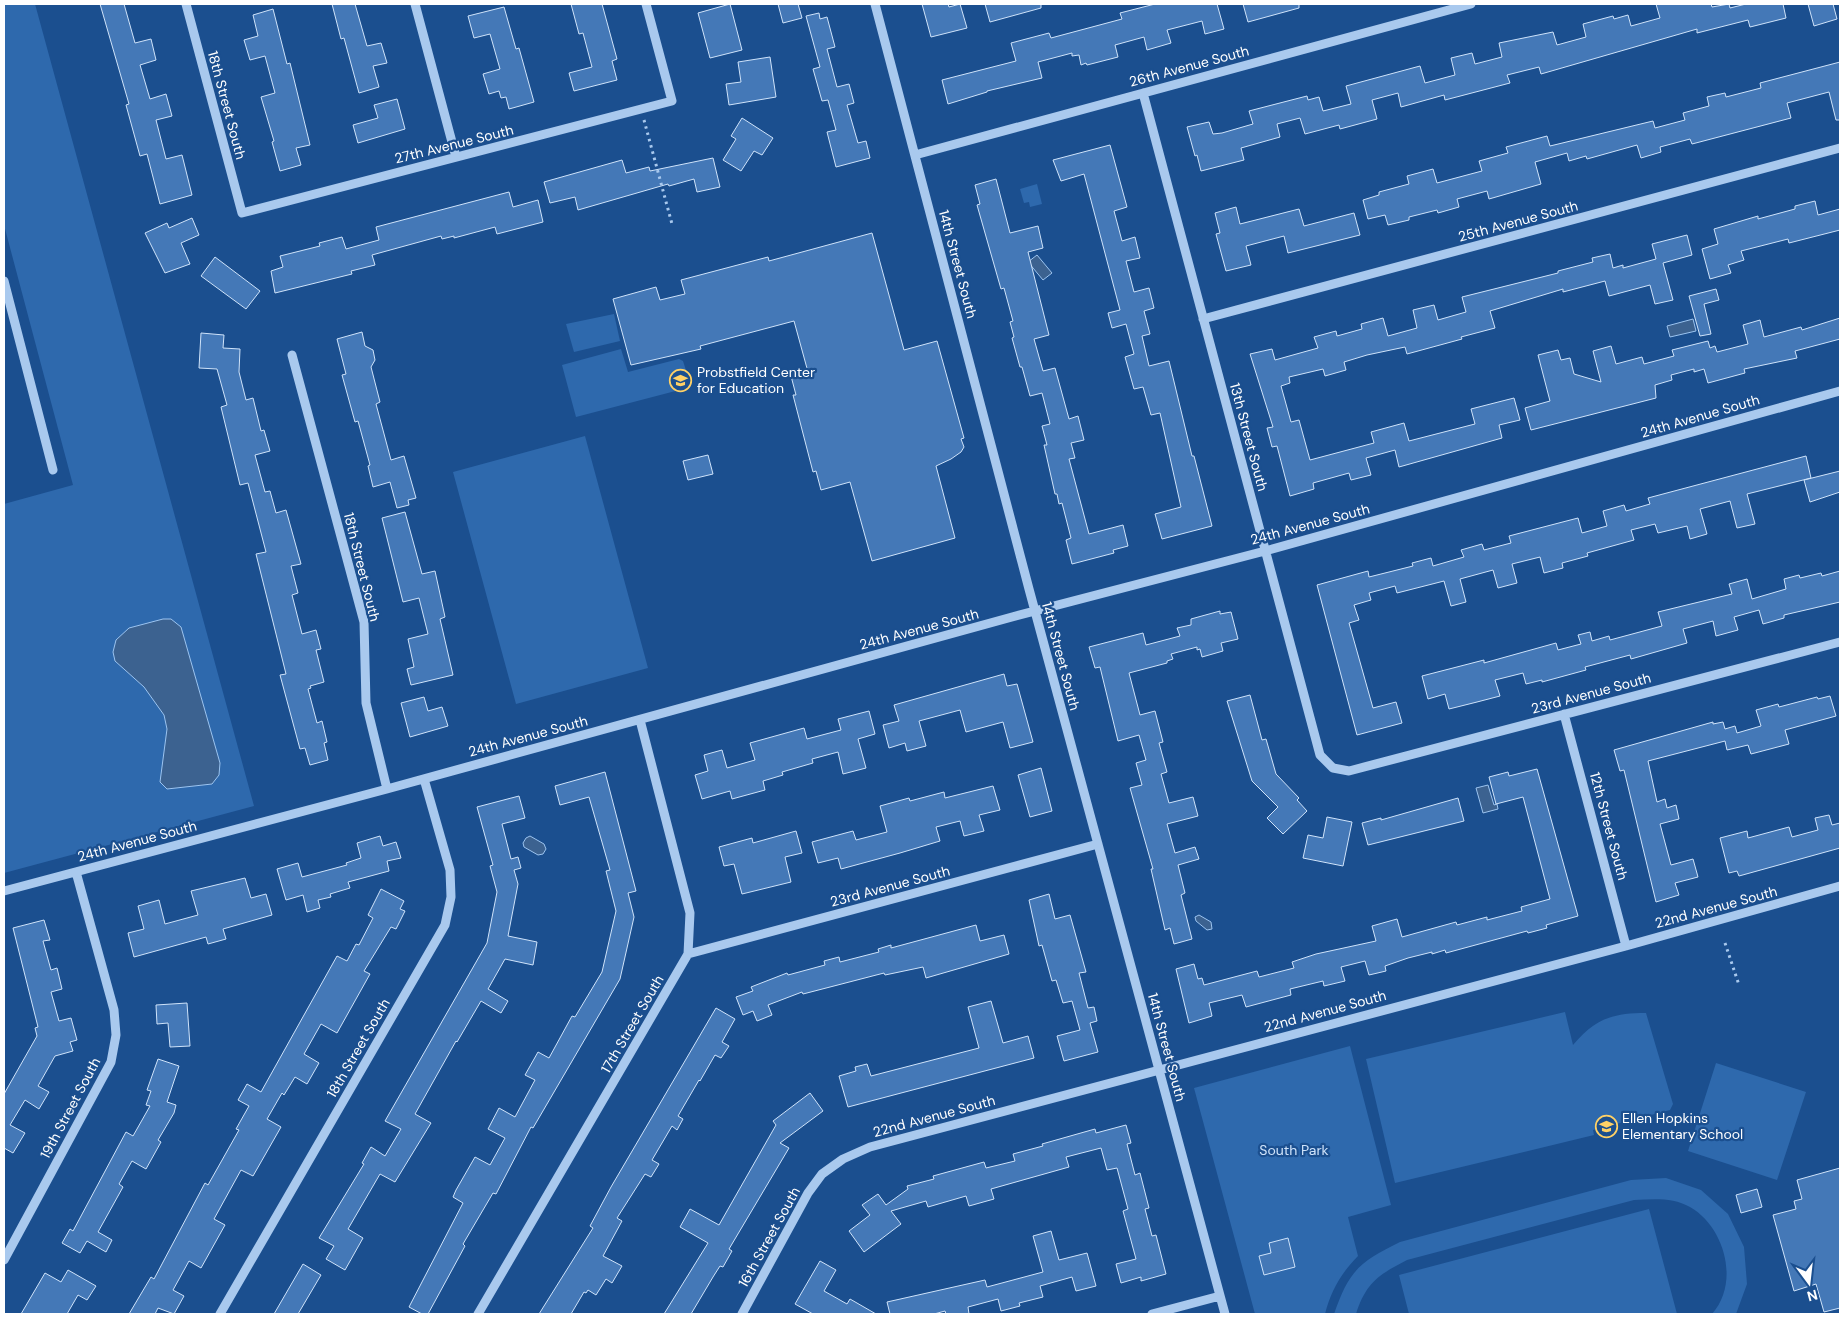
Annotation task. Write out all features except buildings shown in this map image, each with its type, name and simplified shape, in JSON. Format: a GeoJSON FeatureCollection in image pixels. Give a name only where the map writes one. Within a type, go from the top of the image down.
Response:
{"type":"FeatureCollection","features":[{"type":"Feature","properties":{"kind":"street","name":"18th Street South"},"geometry":{"type":"LineString","coordinates":[[186,4],[242,212]]}},
{"type":"Feature","properties":{"kind":"street"},"geometry":{"type":"LineString","coordinates":[[415,4],[456,158]]}},
{"type":"Feature","properties":{"kind":"street","name":"27th Avenue South"},"geometry":{"type":"LineString","coordinates":[[242,212],[672,102],[646,4]]}},
{"type":"Feature","properties":{"kind":"street","name":"14th Street South"},"geometry":{"type":"LineString","coordinates":[[875,4],[1035,611],[1226,1314]]}},
{"type":"Feature","properties":{"kind":"street","name":"26th Avenue South"},"geometry":{"type":"LineString","coordinates":[[915,155],[1470,4]]}},
{"type":"Feature","properties":{"kind":"street","name":"13th Street South"},"geometry":{"type":"LineString","coordinates":[[1143,93],[1320,755],[1333,768],[1349,771]]}},
{"type":"Feature","properties":{"kind":"street","name":"25th Avenue South"},"geometry":{"type":"LineString","coordinates":[[1203,319],[1840,148]]}},
{"type":"Feature","properties":{"kind":"street"},"geometry":{"type":"LineString","coordinates":[[4,281],[53,470]]}},
{"type":"Feature","properties":{"kind":"street","name":"18th Street South"},"geometry":{"type":"LineString","coordinates":[[292,355],[364,622],[366,703],[387,789]]}},
{"type":"Feature","properties":{"kind":"street","name":"24th Avenue South"},"geometry":{"type":"LineString","coordinates":[[4,890],[387,789],[1035,611],[1265,551],[1840,391]]}},
{"type":"Feature","properties":{"kind":"street","name":"23rd Avenue South"},"geometry":{"type":"LineString","coordinates":[[1349,771],[1840,642]]}},
{"type":"Feature","properties":{"kind":"street","name":"12th Street South"},"geometry":{"type":"LineString","coordinates":[[1564,714],[1626,946]]}},
{"type":"Feature","properties":{"kind":"street","name":"17th Street South"},"geometry":{"type":"LineString","coordinates":[[478,1314],[688,954],[690,913],[640,720]]}},
{"type":"Feature","properties":{"kind":"street","name":"18th Street South"},"geometry":{"type":"LineString","coordinates":[[220,1314],[445,925],[451,897],[450,870],[424,779]]}},
{"type":"Feature","properties":{"kind":"street","name":"23rd Avenue South"},"geometry":{"type":"LineString","coordinates":[[688,954],[1098,844]]}},
{"type":"Feature","properties":{"kind":"street","name":"19th Street South"},"geometry":{"type":"LineString","coordinates":[[4,1260],[112,1062],[116,1035],[114,1010],[76,872]]}},
{"type":"Feature","properties":{"kind":"street","name":"22nd Avenue South"},"geometry":{"type":"LineString","coordinates":[[822,1174],[843,1159],[870,1147],[1159,1068],[1626,946],[1840,886]]}},
{"type":"Feature","properties":{"kind":"street","name":"16th Street South"},"geometry":{"type":"LineString","coordinates":[[742,1314],[808,1193],[822,1174]]}},
{"type":"Feature","properties":{"kind":"street"},"geometry":{"type":"LineString","coordinates":[[1152,1314],[1220,1296]]}},
{"type":"Feature","properties":{"kind":"path"},"geometry":{"type":"LineString","coordinates":[[642,109],[672,224]]}},
{"type":"Feature","properties":{"kind":"path"},"geometry":{"type":"LineString","coordinates":[[1725,943],[1739,986]]}},
{"type":"Feature","properties":{"kind":"green space"},"geometry":{"type":"Polygon","coordinates":[[[4,4],[35,4],[254,806],[4,873],[4,504],[73,485],[4,225],[4,4]]]}},
{"type":"Feature","properties":{"kind":"green space"},"geometry":{"type":"Polygon","coordinates":[[[1037,184],[1042,204],[1030,207],[1029,202],[1024,203],[1020,189],[1037,184]]]}},
{"type":"Feature","properties":{"kind":"green space"},"geometry":{"type":"Polygon","coordinates":[[[614,314],[620,341],[574,352],[566,324],[614,314]]]}},
{"type":"Feature","properties":{"kind":"green space"},"geometry":{"type":"Polygon","coordinates":[[[621,349],[628,372],[679,359],[683,361],[690,383],[687,388],[576,417],[562,365],[621,349]]]}},
{"type":"Feature","properties":{"kind":"green space"},"geometry":{"type":"Polygon","coordinates":[[[585,436],[648,668],[516,704],[453,472],[585,436]]]}},
{"type":"Feature","properties":{"kind":"green space"},"geometry":{"type":"Polygon","coordinates":[[[1565,1012],[1573,1045],[1589,1029],[1605,1019],[1623,1014],[1646,1013],[1673,1104],[1670,1110],[1593,1130],[1594,1135],[1395,1183],[1366,1059],[1565,1012]]]}},
{"type":"Feature","properties":{"kind":"green space","name":"South Park"},"geometry":{"type":"Polygon","coordinates":[[[1350,1046],[1391,1205],[1348,1217],[1358,1256],[1337,1283],[1325,1314],[1255,1314],[1194,1088],[1350,1046]]]}},
{"type":"Feature","properties":{"kind":"green space"},"geometry":{"type":"Polygon","coordinates":[[[1716,1063],[1806,1092],[1777,1180],[1688,1151],[1716,1063]]]}},
{"type":"Feature","properties":{"kind":"green space"},"geometry":{"type":"Polygon","coordinates":[[[1666,1178],[1701,1190],[1728,1214],[1744,1247],[1747,1284],[1736,1314],[1712,1314],[1721,1301],[1727,1272],[1725,1256],[1720,1241],[1712,1228],[1702,1216],[1690,1207],[1670,1200],[1656,1199],[1634,1200],[1407,1260],[1388,1270],[1374,1281],[1364,1295],[1356,1314],[1334,1314],[1345,1287],[1357,1269],[1374,1256],[1400,1242],[1631,1180],[1666,1178]]]}},
{"type":"Feature","properties":{"kind":"green space"},"geometry":{"type":"Polygon","coordinates":[[[1649,1209],[1677,1314],[1409,1314],[1399,1275],[1649,1209]]]}},
{"type":"Feature","properties":{"kind":"shaded area"},"geometry":{"type":"Polygon","coordinates":[[[1037,255],[1052,273],[1043,280],[1028,262],[1037,255]]]}},
{"type":"Feature","properties":{"kind":"shaded area"},"geometry":{"type":"Polygon","coordinates":[[[1693,319],[1696,331],[1670,337],[1667,326],[1693,319]]]}},
{"type":"Feature","properties":{"kind":"shaded area"},"geometry":{"type":"Polygon","coordinates":[[[163,619],[171,619],[181,627],[220,763],[219,775],[212,784],[167,789],[160,782],[167,729],[164,715],[144,687],[115,661],[113,652],[116,640],[129,628],[163,619]]]}},
{"type":"Feature","properties":{"kind":"shaded area"},"geometry":{"type":"Polygon","coordinates":[[[1488,785],[1494,805],[1497,804],[1498,809],[1483,813],[1476,788],[1488,785]]]}},
{"type":"Feature","properties":{"kind":"shaded area"},"geometry":{"type":"Polygon","coordinates":[[[530,836],[544,844],[546,849],[543,854],[538,855],[524,847],[523,843],[530,836]]]}},
{"type":"Feature","properties":{"kind":"shaded area"},"geometry":{"type":"Polygon","coordinates":[[[1199,915],[1211,922],[1212,929],[1207,930],[1196,921],[1195,917],[1199,915]]]}},
{"type":"Feature","properties":{"kind":"place","name":"Probstfield Center for Education"},"geometry":{"type":"Point","coordinates":[681,380]}},
{"type":"Feature","properties":{"kind":"place","name":"Ellen Hopkins Elementary School"},"geometry":{"type":"Point","coordinates":[1606,1126]}}]}
